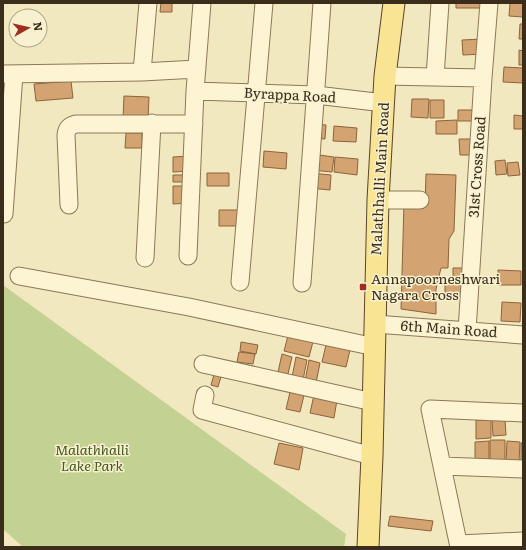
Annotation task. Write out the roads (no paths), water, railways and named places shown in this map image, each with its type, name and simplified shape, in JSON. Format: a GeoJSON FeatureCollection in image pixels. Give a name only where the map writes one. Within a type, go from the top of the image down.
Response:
{"type":"FeatureCollection","features":[{"type":"Feature","properties":{"kind":"main road","name":"Malathhalli Main Road"},"geometry":{"type":"LineString","coordinates":[[368,547],[374,402],[378,200],[385,76],[394,3]]}},
{"type":"Feature","properties":{"kind":"street"},"geometry":{"type":"LineString","coordinates":[[142,72],[148,3]]}},
{"type":"Feature","properties":{"kind":"street"},"geometry":{"type":"LineString","coordinates":[[188,256],[195,91],[202,3]]}},
{"type":"Feature","properties":{"kind":"street"},"geometry":{"type":"LineString","coordinates":[[240,282],[255,93],[264,3]]}},
{"type":"Feature","properties":{"kind":"street"},"geometry":{"type":"LineString","coordinates":[[302,283],[322,3]]}},
{"type":"Feature","properties":{"kind":"street"},"geometry":{"type":"LineString","coordinates":[[434,77],[440,3]]}},
{"type":"Feature","properties":{"kind":"street","name":"31st Cross Road"},"geometry":{"type":"LineString","coordinates":[[467,331],[489,3]]}},
{"type":"Feature","properties":{"kind":"street"},"geometry":{"type":"LineString","coordinates":[[4,214],[8,74],[142,72],[197,69]]}},
{"type":"Feature","properties":{"kind":"street"},"geometry":{"type":"LineString","coordinates":[[385,76],[483,78]]}},
{"type":"Feature","properties":{"kind":"street","name":"Byrappa Road"},"geometry":{"type":"LineString","coordinates":[[195,91],[316,95],[384,103]]}},
{"type":"Feature","properties":{"kind":"street"},"geometry":{"type":"LineString","coordinates":[[145,258],[152,123]]}},
{"type":"Feature","properties":{"kind":"street"},"geometry":{"type":"LineString","coordinates":[[69,205],[66,135],[70,126],[76,124],[194,124]]}},
{"type":"Feature","properties":{"kind":"street"},"geometry":{"type":"LineString","coordinates":[[378,200],[420,200]]}},
{"type":"Feature","properties":{"kind":"street"},"geometry":{"type":"LineString","coordinates":[[19,276],[189,307],[374,347]]}},
{"type":"Feature","properties":{"kind":"street","name":"6th Main Road"},"geometry":{"type":"LineString","coordinates":[[375,324],[523,335]]}},
{"type":"Feature","properties":{"kind":"street"},"geometry":{"type":"LineString","coordinates":[[203,364],[374,402]]}},
{"type":"Feature","properties":{"kind":"street"},"geometry":{"type":"LineString","coordinates":[[205,395],[202,410],[372,456]]}},
{"type":"Feature","properties":{"kind":"street"},"geometry":{"type":"LineString","coordinates":[[523,413],[430,409],[459,545],[523,542]]}},
{"type":"Feature","properties":{"kind":"street"},"geometry":{"type":"LineString","coordinates":[[442,466],[523,470]]}},
{"type":"Feature","properties":{"kind":"place","name":"Annapoorneshwari Nagara Cross"},"geometry":{"type":"Point","coordinates":[363,287]}},
{"type":"Feature","properties":{"kind":"park label","name":"Malathhalli Lake Park"},"geometry":{"type":"Point","coordinates":[92,458]}}]}
